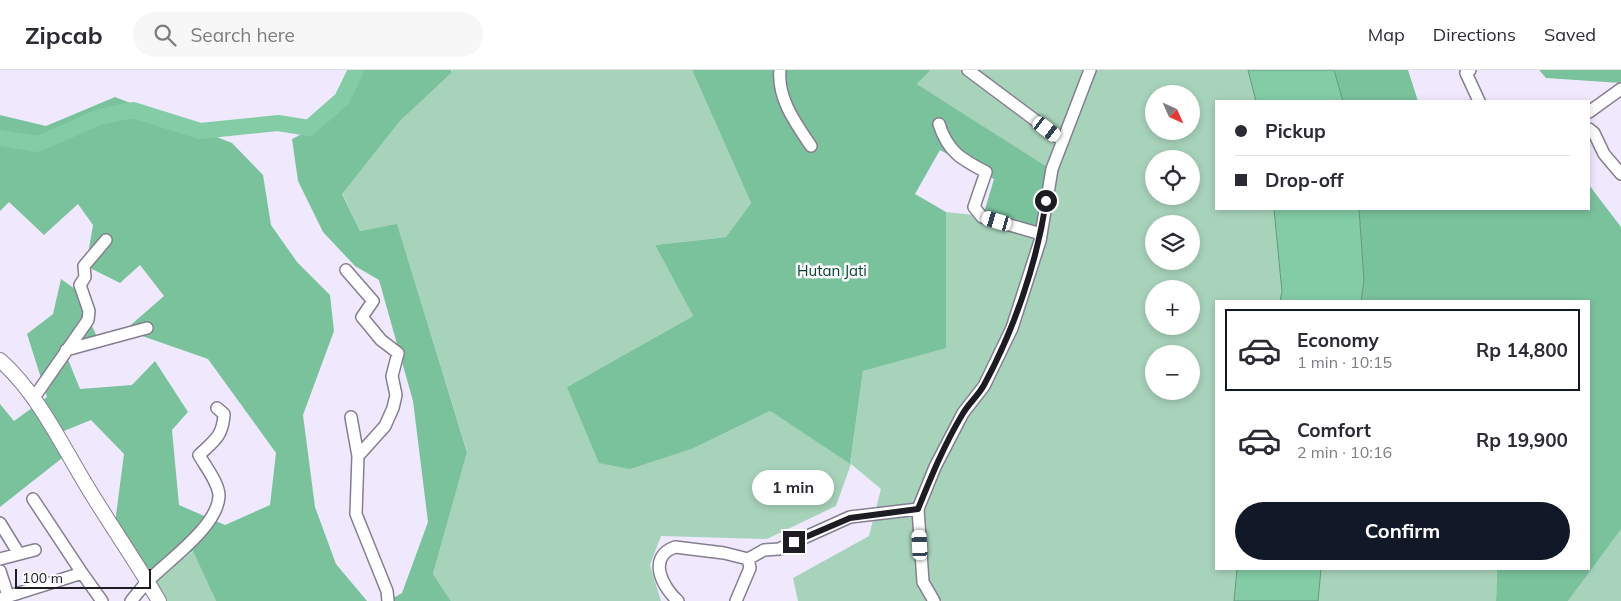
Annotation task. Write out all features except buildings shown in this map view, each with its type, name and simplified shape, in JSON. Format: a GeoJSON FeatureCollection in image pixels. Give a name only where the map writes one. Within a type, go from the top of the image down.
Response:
{"type":"FeatureCollection","features":[{"type":"Feature","properties":{"kind":"street"},"geometry":{"type":"LineString","coordinates":[[780,70],[779,80],[790,115],[811,146]]}},
{"type":"Feature","properties":{"kind":"street"},"geometry":{"type":"LineString","coordinates":[[968,70],[1063,141]]}},
{"type":"Feature","properties":{"kind":"street"},"geometry":{"type":"LineString","coordinates":[[934,601],[922,582],[918,509],[935,467],[963,413],[984,386],[1012,328],[1041,234],[1052,169],[1090,70]]}},
{"type":"Feature","properties":{"kind":"street"},"geometry":{"type":"LineString","coordinates":[[1470,70],[1466,73],[1479,100]]}},
{"type":"Feature","properties":{"kind":"street"},"geometry":{"type":"LineString","coordinates":[[1590,111],[1621,89]]}},
{"type":"Feature","properties":{"kind":"street"},"geometry":{"type":"LineString","coordinates":[[939,124],[944,139],[960,159],[986,172],[974,207],[982,217],[1041,234]]}},
{"type":"Feature","properties":{"kind":"street"},"geometry":{"type":"LineString","coordinates":[[1590,130],[1594,133],[1604,154],[1621,174]]}},
{"type":"Feature","properties":{"kind":"street"},"geometry":{"type":"LineString","coordinates":[[33,399],[88,320],[88,311],[80,285],[85,277],[84,266],[106,240]]}},
{"type":"Feature","properties":{"kind":"street"},"geometry":{"type":"LineString","coordinates":[[346,270],[372,301],[362,317],[381,340],[398,353],[392,376],[396,395],[393,408],[385,426],[358,456]]}},
{"type":"Feature","properties":{"kind":"street"},"geometry":{"type":"LineString","coordinates":[[66,350],[147,328]]}},
{"type":"Feature","properties":{"kind":"street"},"geometry":{"type":"LineString","coordinates":[[0,360],[11,370],[49,421],[88,488],[160,601]]}},
{"type":"Feature","properties":{"kind":"street"},"geometry":{"type":"LineString","coordinates":[[132,601],[148,581],[199,533],[216,507],[219,495],[217,487],[199,455],[217,439],[224,427],[224,414],[217,408]]}},
{"type":"Feature","properties":{"kind":"street"},"geometry":{"type":"LineString","coordinates":[[352,417],[358,456],[356,514],[387,591],[388,601]]}},
{"type":"Feature","properties":{"kind":"street"},"geometry":{"type":"LineString","coordinates":[[33,499],[102,601]]}},
{"type":"Feature","properties":{"kind":"street"},"geometry":{"type":"LineString","coordinates":[[678,601],[666,591],[658,572],[662,556],[670,549],[724,552],[748,559],[764,550],[779,549],[850,518],[918,509]]}},
{"type":"Feature","properties":{"kind":"street"},"geometry":{"type":"LineString","coordinates":[[0,523],[19,554]]}},
{"type":"Feature","properties":{"kind":"street"},"geometry":{"type":"LineString","coordinates":[[0,559],[35,550]]}},
{"type":"Feature","properties":{"kind":"street"},"geometry":{"type":"LineString","coordinates":[[736,601],[750,568],[748,559]]}},
{"type":"Feature","properties":{"kind":"street"},"geometry":{"type":"LineString","coordinates":[[0,571],[4,598],[82,573]]}},
{"type":"Feature","properties":{"kind":"shaded area"},"geometry":{"type":"Polygon","coordinates":[[[453,70],[692,70],[751,203],[726,237],[655,245],[693,316],[567,387],[694,448],[770,411],[850,464],[863,371],[946,347],[946,212],[983,216],[1046,166],[917,84],[931,70],[1248,70],[1256,100],[1215,100],[1215,210],[1274,210],[1282,292],[1280,300],[1215,300],[1215,570],[1237,570],[1234,601],[798,601],[793,578],[869,536],[881,489],[851,464],[836,506],[767,539],[661,536],[650,565],[661,601],[451,601],[433,574],[467,451],[397,225],[360,231],[342,193],[400,121],[453,70]]]}},
{"type":"Feature","properties":{"kind":"shaded area"},"geometry":{"type":"Polygon","coordinates":[[[1248,70],[1334,70],[1343,100],[1256,100],[1248,70]]]}},
{"type":"Feature","properties":{"kind":"shaded area"},"geometry":{"type":"Polygon","coordinates":[[[1274,210],[1359,210],[1364,280],[1361,300],[1280,300],[1282,292],[1274,210]]]}},
{"type":"Feature","properties":{"kind":"shaded area"},"geometry":{"type":"Polygon","coordinates":[[[1621,529],[1621,601],[1568,601],[1590,570],[1621,529]]]}},
{"type":"Feature","properties":{"kind":"shaded area"},"geometry":{"type":"Polygon","coordinates":[[[194,551],[216,601],[165,601],[150,576],[194,551]]]}},
{"type":"Feature","properties":{"kind":"shaded area"},"geometry":{"type":"Polygon","coordinates":[[[1237,570],[1321,570],[1318,601],[1234,601],[1237,570]]]}},
{"type":"Feature","properties":{"kind":"shaded area"},"geometry":{"type":"Polygon","coordinates":[[[1321,570],[1497,570],[1496,601],[1318,601],[1321,570]]]}},
{"type":"Feature","properties":{"kind":"green space"},"geometry":{"type":"Polygon","coordinates":[[[351,70],[451,70],[452,72],[400,121],[342,194],[360,231],[397,224],[467,452],[433,574],[451,601],[388,601],[402,593],[428,522],[413,401],[379,280],[355,266],[323,232],[298,181],[292,139],[318,126],[351,70]]]}},
{"type":"Feature","properties":{"kind":"green space","name":"Hutan Jati"},"geometry":{"type":"Polygon","coordinates":[[[692,70],[931,70],[917,84],[1046,166],[1038,234],[983,216],[994,179],[940,150],[915,194],[946,212],[946,348],[863,371],[850,464],[770,411],[694,448],[630,469],[599,463],[567,387],[693,316],[655,245],[726,237],[751,203],[692,70]]]}},
{"type":"Feature","properties":{"kind":"green space"},"geometry":{"type":"Polygon","coordinates":[[[1334,70],[1408,70],[1418,100],[1343,100],[1334,70]]]}},
{"type":"Feature","properties":{"kind":"green space"},"geometry":{"type":"Polygon","coordinates":[[[1539,70],[1621,70],[1621,83],[1546,78],[1539,70]]]}},
{"type":"Feature","properties":{"kind":"green space"},"geometry":{"type":"Polygon","coordinates":[[[115,97],[232,143],[263,175],[271,225],[297,262],[330,295],[334,331],[303,415],[315,507],[336,564],[367,601],[216,601],[193,551],[150,576],[115,523],[124,454],[91,420],[59,433],[66,455],[0,507],[0,404],[14,421],[47,397],[27,334],[53,314],[61,279],[75,289],[98,339],[65,352],[80,389],[132,385],[155,361],[188,412],[172,430],[179,505],[225,525],[270,505],[276,453],[208,359],[125,330],[164,296],[140,265],[120,283],[86,266],[93,225],[78,204],[44,235],[9,202],[0,211],[0,115],[46,126],[115,97]]]}},
{"type":"Feature","properties":{"kind":"green space"},"geometry":{"type":"Polygon","coordinates":[[[1590,186],[1621,227],[1621,529],[1568,601],[1496,601],[1497,570],[1590,570],[1590,300],[1361,300],[1364,280],[1359,210],[1590,210],[1590,186]]]}},
{"type":"Feature","properties":{"kind":"waterway"},"geometry":{"type":"LineString","coordinates":[[0,138],[38,144],[99,117],[133,110],[200,131],[278,123],[309,128],[342,99],[356,70]]}},
{"type":"Feature","properties":{"kind":"route"},"geometry":{"type":"LineString","coordinates":[[794,542],[850,518],[918,509],[935,467],[963,413],[984,386],[1012,328],[1030,267],[1040,241],[1046,201]]}}]}
